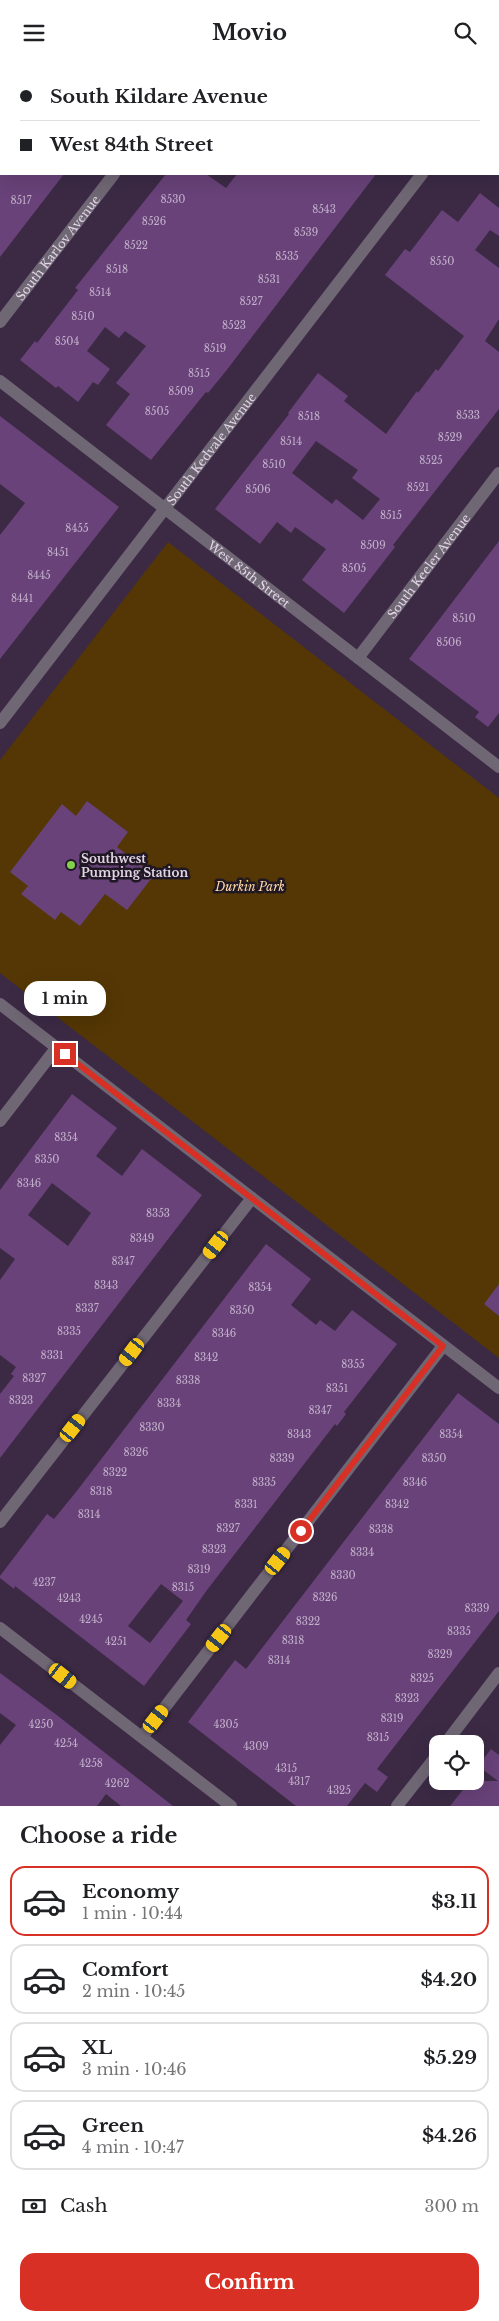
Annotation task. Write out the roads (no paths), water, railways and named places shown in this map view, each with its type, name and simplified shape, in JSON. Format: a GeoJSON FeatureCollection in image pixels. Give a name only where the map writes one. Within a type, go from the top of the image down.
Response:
{"type":"FeatureCollection","features":[{"type":"Feature","properties":{"kind":"street","name":"South Karlov Avenue"},"geometry":{"type":"LineString","coordinates":[[0,322],[113,175]]}},
{"type":"Feature","properties":{"kind":"street","name":"South Kedvale Avenue"},"geometry":{"type":"LineString","coordinates":[[0,723],[421,175]]}},
{"type":"Feature","properties":{"kind":"street","name":"West 85th Street"},"geometry":{"type":"LineString","coordinates":[[0,381],[499,767]]}},
{"type":"Feature","properties":{"kind":"street","name":"South Keeler Avenue"},"geometry":{"type":"LineString","coordinates":[[358,658],[499,473]]}},
{"type":"Feature","properties":{"kind":"street"},"geometry":{"type":"LineString","coordinates":[[0,1004],[499,1389]]}},
{"type":"Feature","properties":{"kind":"street"},"geometry":{"type":"LineString","coordinates":[[0,1121],[56,1047]]}},
{"type":"Feature","properties":{"kind":"street"},"geometry":{"type":"LineString","coordinates":[[0,1522],[252,1199]]}},
{"type":"Feature","properties":{"kind":"street"},"geometry":{"type":"LineString","coordinates":[[142,1737],[443,1346]]}},
{"type":"Feature","properties":{"kind":"street"},"geometry":{"type":"LineString","coordinates":[[0,1628],[231,1806]]}},
{"type":"Feature","properties":{"kind":"street"},"geometry":{"type":"LineString","coordinates":[[452,1735],[499,1673]]}},
{"type":"Feature","properties":{"kind":"street"},"geometry":{"type":"LineString","coordinates":[[397,1806],[429,1765]]}},
{"type":"Feature","properties":{"kind":"place","name":"Southwest Pumping Station"},"geometry":{"type":"Point","coordinates":[71,865]}},
{"type":"Feature","properties":{"kind":"park label","name":"Durkin Park"},"geometry":{"type":"Point","coordinates":[250,886]}}]}
